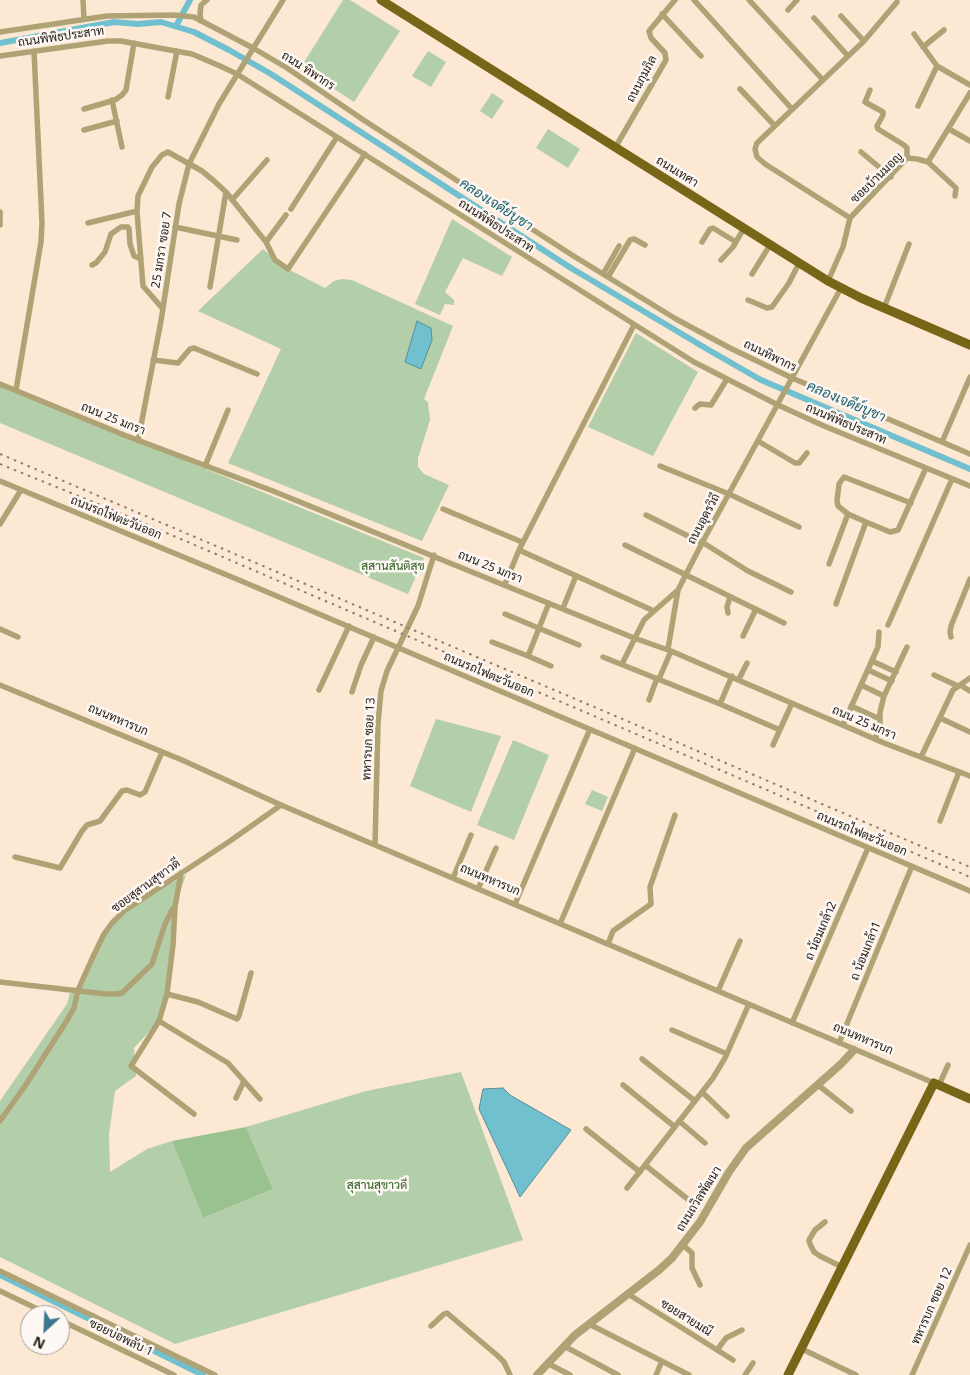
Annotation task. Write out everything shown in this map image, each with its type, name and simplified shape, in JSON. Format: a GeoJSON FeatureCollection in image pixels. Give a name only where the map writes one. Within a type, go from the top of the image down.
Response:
{"type":"FeatureCollection","features":[{"type":"Feature","properties":{"kind":"main road","name":"ถนนเทศา"},"geometry":{"type":"LineString","coordinates":[[381,0],[828,281],[884,308],[970,345]]}},
{"type":"Feature","properties":{"kind":"main road","name":"ถนนทหารบก"},"geometry":{"type":"LineString","coordinates":[[936,1084],[970,1099]]}},
{"type":"Feature","properties":{"kind":"main road"},"geometry":{"type":"LineString","coordinates":[[788,1375],[936,1084]]}},
{"type":"Feature","properties":{"kind":"street"},"geometry":{"type":"LineString","coordinates":[[83,0],[84,19]]}},
{"type":"Feature","properties":{"kind":"street"},"geometry":{"type":"LineString","coordinates":[[201,21],[201,6],[207,0]]}},
{"type":"Feature","properties":{"kind":"street","name":"25 มกรา ซอย 7"},"geometry":{"type":"LineString","coordinates":[[138,440],[175,227],[189,164],[219,104],[283,0]]}},
{"type":"Feature","properties":{"kind":"street","name":"ถนนกุมภิล"},"geometry":{"type":"LineString","coordinates":[[615,148],[666,60],[664,53],[649,34],[650,26],[675,0]]}},
{"type":"Feature","properties":{"kind":"street"},"geometry":{"type":"LineString","coordinates":[[694,0],[792,109]]}},
{"type":"Feature","properties":{"kind":"street"},"geometry":{"type":"LineString","coordinates":[[749,0],[823,80]]}},
{"type":"Feature","properties":{"kind":"street"},"geometry":{"type":"LineString","coordinates":[[788,10],[797,0]]}},
{"type":"Feature","properties":{"kind":"street"},"geometry":{"type":"LineString","coordinates":[[828,281],[843,247],[850,218],[765,164],[758,157],[755,149],[757,143],[864,41],[896,2]]}},
{"type":"Feature","properties":{"kind":"street"},"geometry":{"type":"LineString","coordinates":[[662,14],[701,56]]}},
{"type":"Feature","properties":{"kind":"street","name":"ถนน ทิพากร"},"geometry":{"type":"LineString","coordinates":[[0,32],[107,16],[174,15],[188,16],[201,21],[287,68],[365,121],[572,255]]}},
{"type":"Feature","properties":{"kind":"street"},"geometry":{"type":"LineString","coordinates":[[841,16],[864,41]]}},
{"type":"Feature","properties":{"kind":"street"},"geometry":{"type":"LineString","coordinates":[[814,18],[848,56]]}},
{"type":"Feature","properties":{"kind":"street"},"geometry":{"type":"LineString","coordinates":[[923,47],[944,30]]}},
{"type":"Feature","properties":{"kind":"street"},"geometry":{"type":"LineString","coordinates":[[914,34],[937,66],[970,85]]}},
{"type":"Feature","properties":{"kind":"street","name":"ถนนพิพิธประสาท"},"geometry":{"type":"LineString","coordinates":[[0,56],[108,41],[134,43],[192,54],[239,72],[337,137],[694,362],[824,426],[970,486]]}},
{"type":"Feature","properties":{"kind":"street"},"geometry":{"type":"LineString","coordinates":[[84,109],[112,100],[122,95],[126,90],[134,43]]}},
{"type":"Feature","properties":{"kind":"street"},"geometry":{"type":"LineString","coordinates":[[16,390],[41,242],[42,222],[34,51]]}},
{"type":"Feature","properties":{"kind":"street"},"geometry":{"type":"LineString","coordinates":[[168,97],[177,51]]}},
{"type":"Feature","properties":{"kind":"street"},"geometry":{"type":"LineString","coordinates":[[918,106],[937,66]]}},
{"type":"Feature","properties":{"kind":"street"},"geometry":{"type":"LineString","coordinates":[[740,89],[775,126]]}},
{"type":"Feature","properties":{"kind":"street"},"geometry":{"type":"LineString","coordinates":[[870,90],[865,102],[883,112],[877,126],[878,129],[904,145],[907,148],[908,158]]}},
{"type":"Feature","properties":{"kind":"street"},"geometry":{"type":"LineString","coordinates":[[954,196],[956,188],[928,162],[970,93]]}},
{"type":"Feature","properties":{"kind":"street"},"geometry":{"type":"LineString","coordinates":[[112,100],[122,146]]}},
{"type":"Feature","properties":{"kind":"street"},"geometry":{"type":"LineString","coordinates":[[84,130],[117,121]]}},
{"type":"Feature","properties":{"kind":"street"},"geometry":{"type":"LineString","coordinates":[[948,129],[970,141]]}},
{"type":"Feature","properties":{"kind":"street"},"geometry":{"type":"LineString","coordinates":[[291,209],[337,137]]}},
{"type":"Feature","properties":{"kind":"street"},"geometry":{"type":"LineString","coordinates":[[162,309],[143,286],[137,211],[138,196],[152,167],[165,152],[202,171],[226,192],[266,242],[275,260],[288,269],[365,154]]}},
{"type":"Feature","properties":{"kind":"street"},"geometry":{"type":"LineString","coordinates":[[861,152],[891,177]]}},
{"type":"Feature","properties":{"kind":"street","name":"ซอยบ้านมอญ"},"geometry":{"type":"LineString","coordinates":[[850,218],[908,158],[912,157],[928,162]]}},
{"type":"Feature","properties":{"kind":"street"},"geometry":{"type":"LineString","coordinates":[[232,200],[268,160]]}},
{"type":"Feature","properties":{"kind":"street"},"geometry":{"type":"LineString","coordinates":[[210,287],[226,192]]}},
{"type":"Feature","properties":{"kind":"street"},"geometry":{"type":"LineString","coordinates":[[88,224],[137,211]]}},
{"type":"Feature","properties":{"kind":"street"},"geometry":{"type":"LineString","coordinates":[[0,212],[0,226]]}},
{"type":"Feature","properties":{"kind":"street"},"geometry":{"type":"LineString","coordinates":[[266,242],[286,215]]}},
{"type":"Feature","properties":{"kind":"street"},"geometry":{"type":"LineString","coordinates":[[92,265],[105,252],[112,234],[125,226],[130,229],[130,244],[134,256],[140,259]]}},
{"type":"Feature","properties":{"kind":"street"},"geometry":{"type":"LineString","coordinates":[[175,227],[237,240]]}},
{"type":"Feature","properties":{"kind":"street"},"geometry":{"type":"LineString","coordinates":[[702,242],[710,229],[713,228],[736,242]]}},
{"type":"Feature","properties":{"kind":"street"},"geometry":{"type":"LineString","coordinates":[[721,260],[728,254],[744,228]]}},
{"type":"Feature","properties":{"kind":"street"},"geometry":{"type":"LineString","coordinates":[[606,276],[630,240],[634,239],[645,245]]}},
{"type":"Feature","properties":{"kind":"street"},"geometry":{"type":"LineString","coordinates":[[884,308],[908,244]]}},
{"type":"Feature","properties":{"kind":"street"},"geometry":{"type":"LineString","coordinates":[[752,274],[770,245]]}},
{"type":"Feature","properties":{"kind":"street"},"geometry":{"type":"LineString","coordinates":[[606,276],[619,246]]}},
{"type":"Feature","properties":{"kind":"street","name":"ถนนทิพากร"},"geometry":{"type":"LineString","coordinates":[[572,255],[676,319],[728,347],[792,378],[970,454]]}},
{"type":"Feature","properties":{"kind":"street"},"geometry":{"type":"LineString","coordinates":[[748,300],[767,308],[772,307],[789,283],[799,263]]}},
{"type":"Feature","properties":{"kind":"street","name":"ถนนอุดรวิถี"},"geometry":{"type":"LineString","coordinates":[[649,700],[669,650],[678,590],[702,542],[840,288]]}},
{"type":"Feature","properties":{"kind":"street"},"geometry":{"type":"LineString","coordinates":[[505,584],[522,542],[634,325]]}},
{"type":"Feature","properties":{"kind":"street"},"geometry":{"type":"LineString","coordinates":[[153,360],[178,363],[190,349],[194,348],[257,374]]}},
{"type":"Feature","properties":{"kind":"street"},"geometry":{"type":"LineString","coordinates":[[942,442],[970,377]]}},
{"type":"Feature","properties":{"kind":"street"},"geometry":{"type":"LineString","coordinates":[[695,408],[702,404],[710,405],[727,379]]}},
{"type":"Feature","properties":{"kind":"street","name":"ถนน 25 มกรา"},"geometry":{"type":"LineString","coordinates":[[0,384],[138,440],[434,555],[634,638],[732,676],[875,739],[970,776]]}},
{"type":"Feature","properties":{"kind":"street"},"geometry":{"type":"LineString","coordinates":[[206,466],[228,410]]}},
{"type":"Feature","properties":{"kind":"street"},"geometry":{"type":"LineString","coordinates":[[758,441],[798,463],[807,453]]}},
{"type":"Feature","properties":{"kind":"street"},"geometry":{"type":"LineString","coordinates":[[660,466],[729,494],[799,527]]}},
{"type":"Feature","properties":{"kind":"street"},"geometry":{"type":"LineString","coordinates":[[911,503],[844,477],[840,484],[837,501],[838,506],[848,514],[890,532],[896,531],[900,527],[911,503],[926,468]]}},
{"type":"Feature","properties":{"kind":"street"},"geometry":{"type":"LineString","coordinates":[[888,625],[952,479]]}},
{"type":"Feature","properties":{"kind":"street"},"geometry":{"type":"LineString","coordinates":[[0,490],[2,482]]}},
{"type":"Feature","properties":{"kind":"street","name":"ถนนรถไฟตะวันออก"},"geometry":{"type":"LineString","coordinates":[[2,482],[349,626],[970,891]]}},
{"type":"Feature","properties":{"kind":"street"},"geometry":{"type":"LineString","coordinates":[[0,524],[21,490]]}},
{"type":"Feature","properties":{"kind":"street"},"geometry":{"type":"LineString","coordinates":[[444,509],[522,542]]}},
{"type":"Feature","properties":{"kind":"street"},"geometry":{"type":"LineString","coordinates":[[829,564],[848,514]]}},
{"type":"Feature","properties":{"kind":"street"},"geometry":{"type":"LineString","coordinates":[[646,515],[702,542],[748,571],[790,592]]}},
{"type":"Feature","properties":{"kind":"street"},"geometry":{"type":"LineString","coordinates":[[836,604],[866,522]]}},
{"type":"Feature","properties":{"kind":"street"},"geometry":{"type":"LineString","coordinates":[[624,545],[784,623]]}},
{"type":"Feature","properties":{"kind":"street"},"geometry":{"type":"LineString","coordinates":[[519,550],[654,611]]}},
{"type":"Feature","properties":{"kind":"street","name":"ทหารบก ซอย 13"},"geometry":{"type":"LineString","coordinates":[[375,845],[378,723],[381,691],[387,672],[400,648],[418,606],[434,555]]}},
{"type":"Feature","properties":{"kind":"street"},"geometry":{"type":"LineString","coordinates":[[563,608],[576,576]]}},
{"type":"Feature","properties":{"kind":"street"},"geometry":{"type":"LineString","coordinates":[[951,637],[951,626],[970,579]]}},
{"type":"Feature","properties":{"kind":"street"},"geometry":{"type":"LineString","coordinates":[[622,664],[644,620],[678,590]]}},
{"type":"Feature","properties":{"kind":"street"},"geometry":{"type":"LineString","coordinates":[[728,613],[727,606],[730,597]]}},
{"type":"Feature","properties":{"kind":"street"},"geometry":{"type":"LineString","coordinates":[[528,656],[549,603]]}},
{"type":"Feature","properties":{"kind":"street"},"geometry":{"type":"LineString","coordinates":[[743,636],[756,609]]}},
{"type":"Feature","properties":{"kind":"street"},"geometry":{"type":"LineString","coordinates":[[505,614],[579,645]]}},
{"type":"Feature","properties":{"kind":"street"},"geometry":{"type":"LineString","coordinates":[[319,690],[349,626]]}},
{"type":"Feature","properties":{"kind":"street"},"geometry":{"type":"LineString","coordinates":[[1,631],[18,637]]}},
{"type":"Feature","properties":{"kind":"street"},"geometry":{"type":"LineString","coordinates":[[843,725],[878,646],[879,632]]}},
{"type":"Feature","properties":{"kind":"street"},"geometry":{"type":"LineString","coordinates":[[352,692],[361,665],[374,637]]}},
{"type":"Feature","properties":{"kind":"street"},"geometry":{"type":"LineString","coordinates":[[492,642],[551,666]]}},
{"type":"Feature","properties":{"kind":"street"},"geometry":{"type":"LineString","coordinates":[[875,739],[880,727],[880,712],[884,696],[907,647]]}},
{"type":"Feature","properties":{"kind":"street"},"geometry":{"type":"LineString","coordinates":[[603,657],[658,678],[780,730]]}},
{"type":"Feature","properties":{"kind":"street"},"geometry":{"type":"LineString","coordinates":[[872,661],[896,672]]}},
{"type":"Feature","properties":{"kind":"street"},"geometry":{"type":"LineString","coordinates":[[739,679],[747,663]]}},
{"type":"Feature","properties":{"kind":"street"},"geometry":{"type":"LineString","coordinates":[[868,670],[892,681]]}},
{"type":"Feature","properties":{"kind":"street"},"geometry":{"type":"LineString","coordinates":[[720,704],[732,676]]}},
{"type":"Feature","properties":{"kind":"street"},"geometry":{"type":"LineString","coordinates":[[934,676],[970,690]]}},
{"type":"Feature","properties":{"kind":"street"},"geometry":{"type":"LineString","coordinates":[[921,757],[953,690],[970,678]]}},
{"type":"Feature","properties":{"kind":"street","name":"ถนนทหารบก"},"geometry":{"type":"LineString","coordinates":[[0,685],[162,752],[281,805],[936,1084]]}},
{"type":"Feature","properties":{"kind":"street"},"geometry":{"type":"LineString","coordinates":[[861,685],[884,696]]}},
{"type":"Feature","properties":{"kind":"street"},"geometry":{"type":"LineString","coordinates":[[773,745],[792,703]]}},
{"type":"Feature","properties":{"kind":"street"},"geometry":{"type":"LineString","coordinates":[[852,706],[880,719]]}},
{"type":"Feature","properties":{"kind":"street"},"geometry":{"type":"LineString","coordinates":[[940,718],[970,732]]}},
{"type":"Feature","properties":{"kind":"street"},"geometry":{"type":"LineString","coordinates":[[515,904],[590,729]]}},
{"type":"Feature","properties":{"kind":"street"},"geometry":{"type":"LineString","coordinates":[[560,924],[635,748]]}},
{"type":"Feature","properties":{"kind":"street"},"geometry":{"type":"LineString","coordinates":[[15,857],[60,868],[85,827],[100,820],[122,791],[127,790],[140,795],[145,792],[162,752]]}},
{"type":"Feature","properties":{"kind":"street"},"geometry":{"type":"LineString","coordinates":[[940,821],[959,772]]}},
{"type":"Feature","properties":{"kind":"street","name":"ซอยสุสานสุขาวดี"},"geometry":{"type":"LineString","coordinates":[[0,1121],[25,1086],[74,1008],[78,990],[94,954],[112,923],[124,911],[281,805]]}},
{"type":"Feature","properties":{"kind":"street"},"geometry":{"type":"LineString","coordinates":[[608,944],[612,931],[651,904],[650,887],[675,815]]}},
{"type":"Feature","properties":{"kind":"street"},"geometry":{"type":"LineString","coordinates":[[452,878],[471,835]]}},
{"type":"Feature","properties":{"kind":"street"},"geometry":{"type":"LineString","coordinates":[[478,889],[496,848]]}},
{"type":"Feature","properties":{"kind":"street","name":"ถ น้อมเกล้า2"},"geometry":{"type":"LineString","coordinates":[[792,1023],[868,848]]}},
{"type":"Feature","properties":{"kind":"street","name":"ถ น้อมเกล้า1"},"geometry":{"type":"LineString","coordinates":[[839,1043],[912,866]]}},
{"type":"Feature","properties":{"kind":"street"},"geometry":{"type":"LineString","coordinates":[[181,873],[175,907],[167,994],[159,1021],[132,1066],[194,1114]]}},
{"type":"Feature","properties":{"kind":"street"},"geometry":{"type":"LineString","coordinates":[[0,982],[117,994],[126,989],[152,964],[165,924],[175,907]]}},
{"type":"Feature","properties":{"kind":"street"},"geometry":{"type":"LineString","coordinates":[[718,991],[740,941]]}},
{"type":"Feature","properties":{"kind":"street"},"geometry":{"type":"LineString","coordinates":[[167,994],[198,1002],[236,1019],[239,1016],[251,973]]}},
{"type":"Feature","properties":{"kind":"street"},"geometry":{"type":"LineString","coordinates":[[627,1188],[713,1078],[749,1004]]}},
{"type":"Feature","properties":{"kind":"street"},"geometry":{"type":"LineString","coordinates":[[159,1021],[228,1063],[260,1098]]}},
{"type":"Feature","properties":{"kind":"street"},"geometry":{"type":"LineString","coordinates":[[672,1030],[726,1054]]}},
{"type":"Feature","properties":{"kind":"street","name":"ถนนถวิลพัฒนา"},"geometry":{"type":"LineString","coordinates":[[537,1375],[564,1346],[589,1324],[659,1270],[683,1245],[706,1213],[729,1172],[746,1148],[818,1085],[854,1050]]}},
{"type":"Feature","properties":{"kind":"street"},"geometry":{"type":"LineString","coordinates":[[642,1059],[695,1101]]}},
{"type":"Feature","properties":{"kind":"street"},"geometry":{"type":"LineString","coordinates":[[936,1084],[948,1064]]}},
{"type":"Feature","properties":{"kind":"street"},"geometry":{"type":"LineString","coordinates":[[236,1098],[244,1081]]}},
{"type":"Feature","properties":{"kind":"street"},"geometry":{"type":"LineString","coordinates":[[623,1085],[675,1127]]}},
{"type":"Feature","properties":{"kind":"street"},"geometry":{"type":"LineString","coordinates":[[818,1085],[852,1111]]}},
{"type":"Feature","properties":{"kind":"street"},"geometry":{"type":"LineString","coordinates":[[702,1092],[727,1116]]}},
{"type":"Feature","properties":{"kind":"street"},"geometry":{"type":"LineString","coordinates":[[679,1121],[705,1143]]}},
{"type":"Feature","properties":{"kind":"street"},"geometry":{"type":"LineString","coordinates":[[586,1129],[640,1172]]}},
{"type":"Feature","properties":{"kind":"street"},"geometry":{"type":"LineString","coordinates":[[645,1165],[694,1206]]}},
{"type":"Feature","properties":{"kind":"street"},"geometry":{"type":"LineString","coordinates":[[825,1222],[815,1230],[809,1240],[810,1244],[814,1252],[842,1267]]}},
{"type":"Feature","properties":{"kind":"street","name":"ทหารบก ซอย 12"},"geometry":{"type":"LineString","coordinates":[[912,1375],[970,1244]]}},
{"type":"Feature","properties":{"kind":"street"},"geometry":{"type":"LineString","coordinates":[[683,1245],[692,1253],[692,1268],[700,1285]]}},
{"type":"Feature","properties":{"kind":"street"},"geometry":{"type":"LineString","coordinates":[[0,1271],[215,1375]]}},
{"type":"Feature","properties":{"kind":"street"},"geometry":{"type":"LineString","coordinates":[[0,1291],[29,1305]]}},
{"type":"Feature","properties":{"kind":"street","name":"ซอยสายมณี"},"geometry":{"type":"LineString","coordinates":[[628,1294],[733,1360]]}},
{"type":"Feature","properties":{"kind":"street"},"geometry":{"type":"LineString","coordinates":[[430,1326],[444,1314],[450,1315],[504,1362],[510,1375]]}},
{"type":"Feature","properties":{"kind":"street"},"geometry":{"type":"LineString","coordinates":[[589,1324],[689,1375]]}},
{"type":"Feature","properties":{"kind":"street","name":"ซอยบ่อพลับ 1"},"geometry":{"type":"LineString","coordinates":[[70,1325],[174,1375]]}},
{"type":"Feature","properties":{"kind":"street"},"geometry":{"type":"LineString","coordinates":[[717,1350],[726,1338],[742,1330]]}},
{"type":"Feature","properties":{"kind":"street"},"geometry":{"type":"LineString","coordinates":[[564,1346],[618,1375]]}},
{"type":"Feature","properties":{"kind":"street"},"geometry":{"type":"LineString","coordinates":[[802,1349],[856,1375]]}},
{"type":"Feature","properties":{"kind":"street"},"geometry":{"type":"LineString","coordinates":[[656,1375],[662,1361]]}},
{"type":"Feature","properties":{"kind":"street"},"geometry":{"type":"LineString","coordinates":[[745,1375],[753,1363]]}},
{"type":"Feature","properties":{"kind":"street"},"geometry":{"type":"LineString","coordinates":[[549,1364],[570,1375]]}},
{"type":"Feature","properties":{"kind":"green space"},"geometry":{"type":"Polygon","coordinates":[[[343,0],[350,0],[400,31],[354,102],[301,67],[343,0]]]}},
{"type":"Feature","properties":{"kind":"green space"},"geometry":{"type":"Polygon","coordinates":[[[428,51],[446,62],[431,87],[412,76],[428,51]]]}},
{"type":"Feature","properties":{"kind":"green space"},"geometry":{"type":"Polygon","coordinates":[[[492,93],[504,101],[492,119],[480,111],[492,93]]]}},
{"type":"Feature","properties":{"kind":"green space"},"geometry":{"type":"Polygon","coordinates":[[[548,129],[580,149],[568,168],[536,148],[548,129]]]}},
{"type":"Feature","properties":{"kind":"green space"},"geometry":{"type":"Polygon","coordinates":[[[452,219],[512,257],[502,276],[463,258],[445,292],[454,300],[454,305],[445,304],[440,315],[415,304],[452,219]]]}},
{"type":"Feature","properties":{"kind":"green space"},"geometry":{"type":"Polygon","coordinates":[[[263,249],[284,267],[325,288],[334,281],[342,279],[352,280],[453,326],[424,399],[428,402],[430,420],[418,458],[418,467],[424,474],[449,485],[422,541],[228,463],[281,349],[198,311],[263,249]]]}},
{"type":"Feature","properties":{"kind":"green space"},"geometry":{"type":"Polygon","coordinates":[[[636,333],[698,372],[653,456],[588,427],[636,333]]]}},
{"type":"Feature","properties":{"kind":"green space","name":"สุสานสันติสุข"},"geometry":{"type":"Polygon","coordinates":[[[0,385],[424,558],[408,594],[0,423],[0,385]]]}},
{"type":"Feature","properties":{"kind":"green space"},"geometry":{"type":"Polygon","coordinates":[[[436,719],[501,736],[471,812],[410,786],[436,719]]]}},
{"type":"Feature","properties":{"kind":"green space"},"geometry":{"type":"Polygon","coordinates":[[[513,740],[549,755],[514,840],[477,825],[513,740]]]}},
{"type":"Feature","properties":{"kind":"green space"},"geometry":{"type":"Polygon","coordinates":[[[592,790],[608,797],[602,811],[585,804],[592,790]]]}},
{"type":"Feature","properties":{"kind":"green space","name":"สุสานสุขาวดี"},"geometry":{"type":"Polygon","coordinates":[[[186,875],[175,907],[167,984],[159,1021],[134,1048],[136,1076],[115,1091],[109,1134],[110,1172],[147,1149],[172,1141],[203,1218],[273,1189],[246,1127],[366,1091],[461,1072],[523,1240],[175,1344],[0,1257],[0,1101],[67,1004],[70,993],[78,993],[112,923],[143,898],[186,875]]]}},
{"type":"Feature","properties":{"kind":"green space"},"geometry":{"type":"Polygon","coordinates":[[[246,1127],[273,1189],[203,1218],[172,1141],[246,1127]]]}},
{"type":"Feature","properties":{"kind":"water"},"geometry":{"type":"Polygon","coordinates":[[[417,321],[431,328],[432,340],[421,369],[405,362],[417,321]]]}},
{"type":"Feature","properties":{"kind":"water"},"geometry":{"type":"Polygon","coordinates":[[[503,1088],[510,1095],[571,1130],[520,1197],[479,1109],[483,1089],[503,1088]]]}},
{"type":"Feature","properties":{"kind":"waterway"},"geometry":{"type":"LineString","coordinates":[[176,26],[190,0]]}},
{"type":"Feature","properties":{"kind":"waterway","name":"คลองเจดีย์บูชา"},"geometry":{"type":"LineString","coordinates":[[0,43],[114,22],[138,24],[161,22],[194,32],[271,74],[571,268],[761,380],[970,469]]}},
{"type":"Feature","properties":{"kind":"waterway"},"geometry":{"type":"LineString","coordinates":[[0,1275],[203,1375]]}},
{"type":"Feature","properties":{"kind":"railway"},"geometry":{"type":"LineString","coordinates":[[0,454],[970,867]]}},
{"type":"Feature","properties":{"kind":"railway"},"geometry":{"type":"LineString","coordinates":[[0,464],[113,510],[970,877]]}}]}
